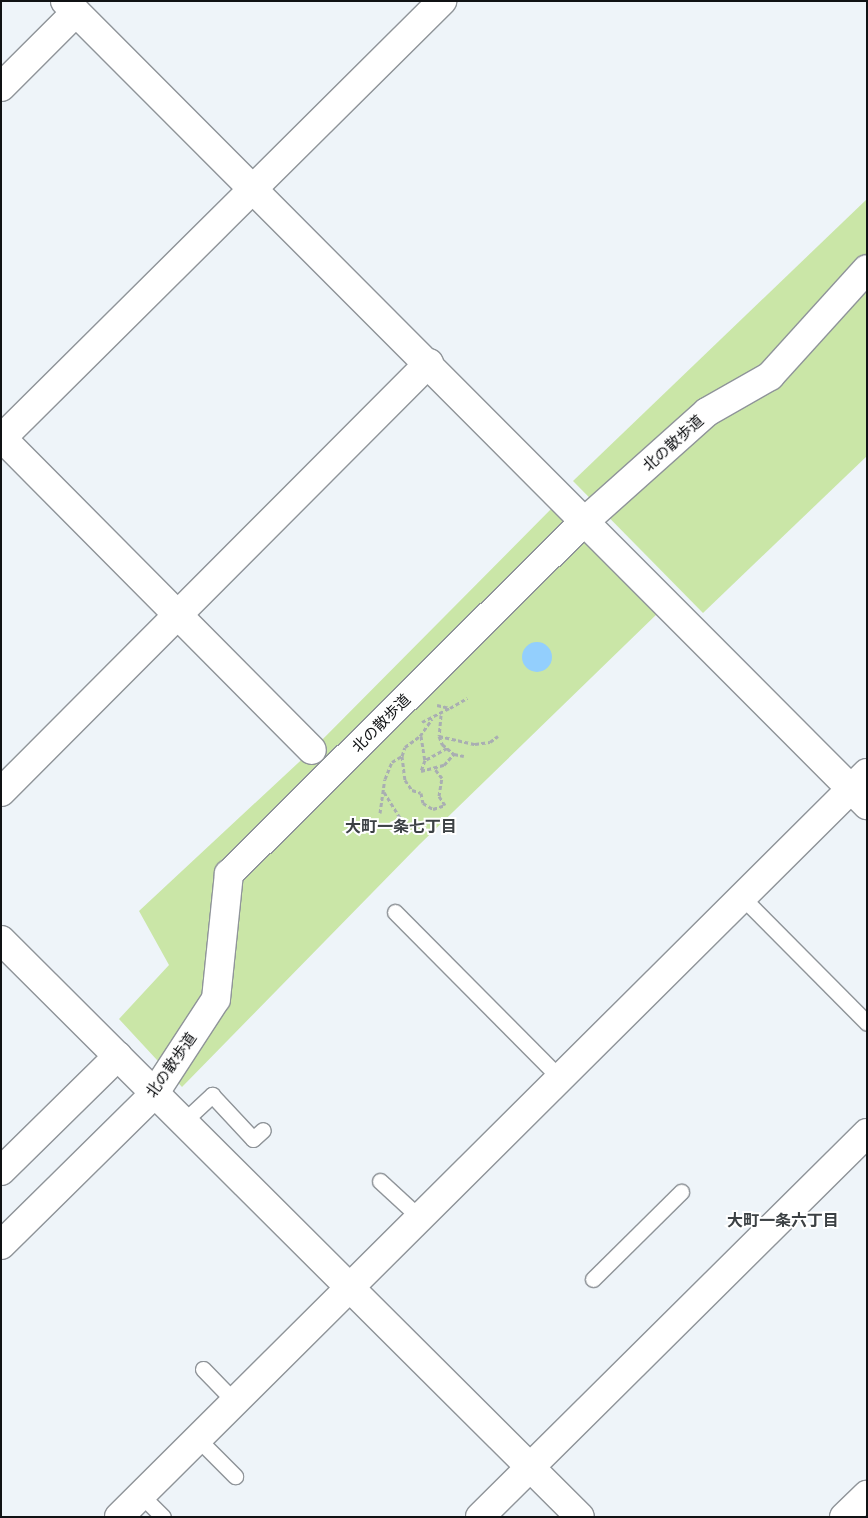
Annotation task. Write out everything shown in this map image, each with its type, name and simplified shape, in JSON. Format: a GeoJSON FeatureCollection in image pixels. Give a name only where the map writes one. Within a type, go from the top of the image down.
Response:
{"type":"FeatureCollection","features":[{"type":"Feature","properties":{"kind":"street"},"geometry":{"type":"LineString","coordinates":[[312,750],[2,438],[442,1]]}},
{"type":"Feature","properties":{"kind":"street"},"geometry":{"type":"LineString","coordinates":[[1,87],[70,7],[251,189],[429,363],[584,522],[861,789],[742,897],[119,1517]]}},
{"type":"Feature","properties":{"kind":"street","name":"北の散歩道"},"geometry":{"type":"LineString","coordinates":[[1,1245],[154,1094],[216,999],[229,874],[584,522],[707,412],[770,376],[867,269]]}},
{"type":"Feature","properties":{"kind":"street"},"geometry":{"type":"LineString","coordinates":[[1,792],[429,363]]}},
{"type":"Feature","properties":{"kind":"street"},"geometry":{"type":"LineString","coordinates":[[1,940],[580,1517]]}},
{"type":"Feature","properties":{"kind":"street"},"geometry":{"type":"LineString","coordinates":[[1,1171],[118,1056]]}},
{"type":"Feature","properties":{"kind":"street"},"geometry":{"type":"LineString","coordinates":[[480,1517],[867,1134]]}},
{"type":"Feature","properties":{"kind":"street"},"geometry":{"type":"LineString","coordinates":[[844,1517],[867,1495]]}},
{"type":"Feature","properties":{"kind":"lane"},"geometry":{"type":"LineString","coordinates":[[742,897],[867,1023]]}},
{"type":"Feature","properties":{"kind":"lane"},"geometry":{"type":"LineString","coordinates":[[395,912],[560,1078]]}},
{"type":"Feature","properties":{"kind":"lane"},"geometry":{"type":"LineString","coordinates":[[183,1122],[212,1095],[253,1139],[262,1130]]}},
{"type":"Feature","properties":{"kind":"lane"},"geometry":{"type":"LineString","coordinates":[[380,1181],[419,1217]]}},
{"type":"Feature","properties":{"kind":"lane"},"geometry":{"type":"LineString","coordinates":[[592,1279],[681,1192]]}},
{"type":"Feature","properties":{"kind":"lane"},"geometry":{"type":"LineString","coordinates":[[203,1369],[234,1401]]}},
{"type":"Feature","properties":{"kind":"lane"},"geometry":{"type":"LineString","coordinates":[[197,1438],[235,1476]]}},
{"type":"Feature","properties":{"kind":"lane"},"geometry":{"type":"LineString","coordinates":[[141,1495],[163,1517]]}},
{"type":"Feature","properties":{"kind":"path"},"geometry":{"type":"LineString","coordinates":[[441,714],[438,736],[454,754],[464,756]]}},
{"type":"Feature","properties":{"kind":"path"},"geometry":{"type":"LineString","coordinates":[[432,719],[420,736],[405,746],[402,756],[405,780],[412,790],[421,793],[423,803],[433,809],[445,805],[440,796],[442,778],[435,769]]}},
{"type":"Feature","properties":{"kind":"path"},"geometry":{"type":"LineString","coordinates":[[420,736],[425,760],[421,771],[435,769],[454,754]]}},
{"type":"Feature","properties":{"kind":"path"},"geometry":{"type":"LineString","coordinates":[[438,736],[475,744],[490,742],[498,736]]}},
{"type":"Feature","properties":{"kind":"path"},"geometry":{"type":"LineString","coordinates":[[425,760],[447,748]]}},
{"type":"Feature","properties":{"kind":"path"},"geometry":{"type":"LineString","coordinates":[[380,813],[385,779],[392,762],[402,756]]}},
{"type":"Feature","properties":{"kind":"path"},"geometry":{"type":"LineString","coordinates":[[384,792],[400,818],[403,834]]}},
{"type":"Feature","properties":{"kind":"green space"},"geometry":{"type":"Polygon","coordinates":[[[867,199],[867,456],[703,613],[573,481],[867,199]]]}},
{"type":"Feature","properties":{"kind":"green space"},"geometry":{"type":"Polygon","coordinates":[[[558,502],[659,612],[419,845],[182,1087],[119,1019],[169,965],[139,911],[312,750],[558,502]]]}},
{"type":"Feature","properties":{"kind":"water"},"geometry":{"type":"Polygon","coordinates":[[[537,642],[548,646],[552,657],[548,668],[537,672],[526,668],[522,657],[526,646],[537,642]]]}},
{"type":"Feature","properties":{"kind":"district","name":"大町一条七丁目"},"geometry":{"type":"Point","coordinates":[401,827]}},
{"type":"Feature","properties":{"kind":"district","name":"大町一条六丁目"},"geometry":{"type":"Point","coordinates":[783,1221]}}]}
